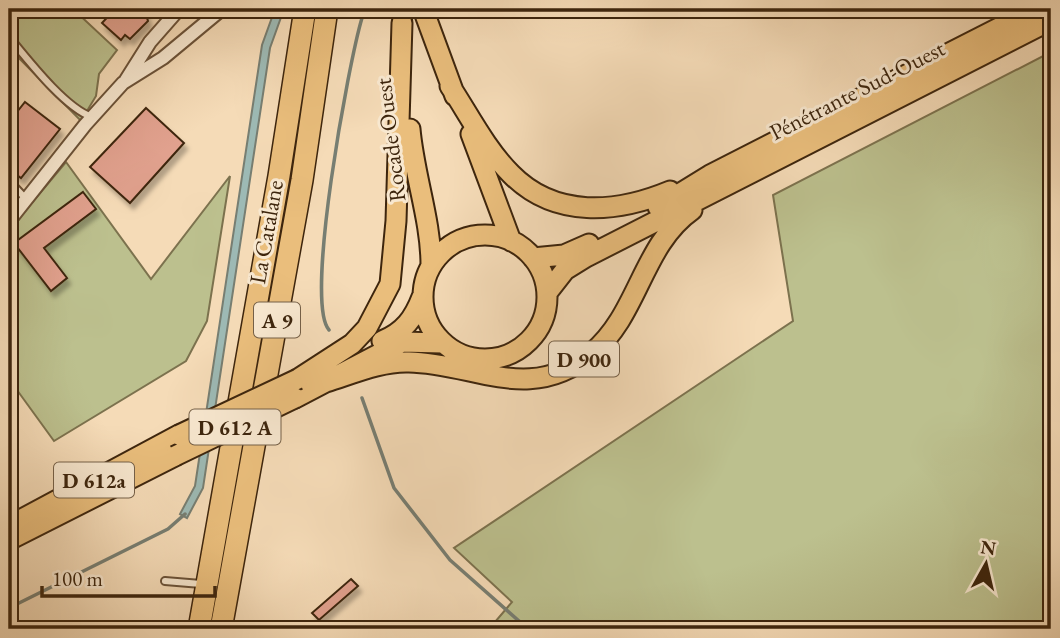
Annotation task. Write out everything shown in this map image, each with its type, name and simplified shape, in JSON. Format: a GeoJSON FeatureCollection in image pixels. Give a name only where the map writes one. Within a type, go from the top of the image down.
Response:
{"type":"FeatureCollection","features":[{"type":"Feature","properties":{"kind":"highway","name":"La Catalane"},"geometry":{"type":"LineString","coordinates":[[199,629],[279,176],[305,9]]}},
{"type":"Feature","properties":{"kind":"highway","name":"La Catalane"},"geometry":{"type":"LineString","coordinates":[[220,629],[299,194],[327,9]]}},
{"type":"Feature","properties":{"kind":"highway"},"geometry":{"type":"LineString","coordinates":[[423,9],[511,241]]}},
{"type":"Feature","properties":{"kind":"highway"},"geometry":{"type":"LineString","coordinates":[[533,258],[564,255],[601,238],[710,175],[1036,9]]}},
{"type":"Feature","properties":{"kind":"highway"},"geometry":{"type":"LineString","coordinates":[[297,388],[352,344],[367,328],[390,284],[395,232],[402,16]]}},
{"type":"Feature","properties":{"kind":"highway","name":"Rocade Ouest"},"geometry":{"type":"LineString","coordinates":[[402,16],[412,156],[431,246],[431,265],[422,297]]}},
{"type":"Feature","properties":{"kind":"highway","name":"Pénétrante Sud-Ouest"},"geometry":{"type":"LineString","coordinates":[[547,293],[565,271],[586,257],[1051,20]]}},
{"type":"Feature","properties":{"kind":"highway"},"geometry":{"type":"LineString","coordinates":[[450,86],[512,176],[562,205],[591,210],[625,207],[710,175]]}},
{"type":"Feature","properties":{"kind":"highway","name":"Pénétrante Sud-Ouest"},"geometry":{"type":"LineString","coordinates":[[297,388],[365,369],[405,362],[429,363],[509,380],[536,378],[579,362],[594,352],[618,326],[665,237],[688,213],[761,167]]}},
{"type":"Feature","properties":{"kind":"highway"},"geometry":{"type":"LineString","coordinates":[[422,297],[428,322],[442,343],[465,356],[492,359],[517,350],[537,332],[546,307],[547,293],[540,268],[533,258],[511,241],[489,236],[466,238],[446,248],[431,265]]}},
{"type":"Feature","properties":{"kind":"highway","name":"Pénétrante Sud-Ouest"},"geometry":{"type":"LineString","coordinates":[[9,526],[180,435],[297,388],[397,334],[414,317],[422,297]]}},
{"type":"Feature","properties":{"kind":"highway","name":"Pénétrante Sud-Ouest"},"geometry":{"type":"LineString","coordinates":[[326,382],[402,342],[442,343]]}},
{"type":"Feature","properties":{"kind":"highway","name":"D 612 A"},"geometry":{"type":"LineString","coordinates":[[175,456],[297,388]]}},
{"type":"Feature","properties":{"kind":"highway","name":"D 612a"},"geometry":{"type":"LineString","coordinates":[[9,540],[175,456]]}},
{"type":"Feature","properties":{"kind":"street"},"geometry":{"type":"LineString","coordinates":[[9,221],[92,117],[123,83],[150,43],[179,9]]}},
{"type":"Feature","properties":{"kind":"street"},"geometry":{"type":"LineString","coordinates":[[123,83],[163,58],[222,9]]}},
{"type":"Feature","properties":{"kind":"lane"},"geometry":{"type":"LineString","coordinates":[[9,37],[66,100],[83,114],[92,117]]}},
{"type":"Feature","properties":{"kind":"lane"},"geometry":{"type":"LineString","coordinates":[[9,181],[26,199]]}},
{"type":"Feature","properties":{"kind":"lane"},"geometry":{"type":"LineString","coordinates":[[165,581],[207,585]]}},
{"type":"Feature","properties":{"kind":"green space"},"geometry":{"type":"Polygon","coordinates":[[[9,9],[73,9],[117,50],[99,74],[96,96],[81,121],[9,48],[9,9]]]}},
{"type":"Feature","properties":{"kind":"green space"},"geometry":{"type":"Polygon","coordinates":[[[1051,52],[1051,629],[489,629],[512,602],[454,548],[793,321],[773,195],[1051,52]]]}},
{"type":"Feature","properties":{"kind":"green space"},"geometry":{"type":"Polygon","coordinates":[[[66,162],[151,279],[230,176],[207,321],[186,361],[54,441],[9,379],[9,230],[66,162]]]}},
{"type":"Feature","properties":{"kind":"water"},"geometry":{"type":"Polygon","coordinates":[[[275,9],[284,9],[270,48],[203,488],[187,518],[180,514],[195,486],[262,45],[275,9]]]}},
{"type":"Feature","properties":{"kind":"building"},"geometry":{"type":"Polygon","coordinates":[[[115,9],[144,9],[148,21],[130,39],[125,35],[121,40],[102,23],[115,9]]]}},
{"type":"Feature","properties":{"kind":"building"},"geometry":{"type":"Polygon","coordinates":[[[25,102],[60,129],[21,178],[9,169],[9,122],[25,102]]]}},
{"type":"Feature","properties":{"kind":"building"},"geometry":{"type":"Polygon","coordinates":[[[146,108],[184,143],[130,203],[90,167],[146,108]]]}},
{"type":"Feature","properties":{"kind":"building"},"geometry":{"type":"Polygon","coordinates":[[[83,192],[96,209],[44,248],[67,278],[51,291],[14,243],[83,192]]]}},
{"type":"Feature","properties":{"kind":"building"},"geometry":{"type":"Polygon","coordinates":[[[351,579],[358,586],[319,620],[312,613],[351,579]]]}},
{"type":"Feature","properties":{"kind":"waterway"},"geometry":{"type":"LineString","coordinates":[[358,11],[364,9]]}},
{"type":"Feature","properties":{"kind":"waterway"},"geometry":{"type":"LineString","coordinates":[[329,330],[323,310],[322,275],[331,180],[356,43],[362,18],[369,9]]}},
{"type":"Feature","properties":{"kind":"waterway"},"geometry":{"type":"LineString","coordinates":[[362,398],[394,488],[450,560],[528,629]]}},
{"type":"Feature","properties":{"kind":"waterway"},"geometry":{"type":"LineString","coordinates":[[9,608],[168,529],[185,514]]}}]}
